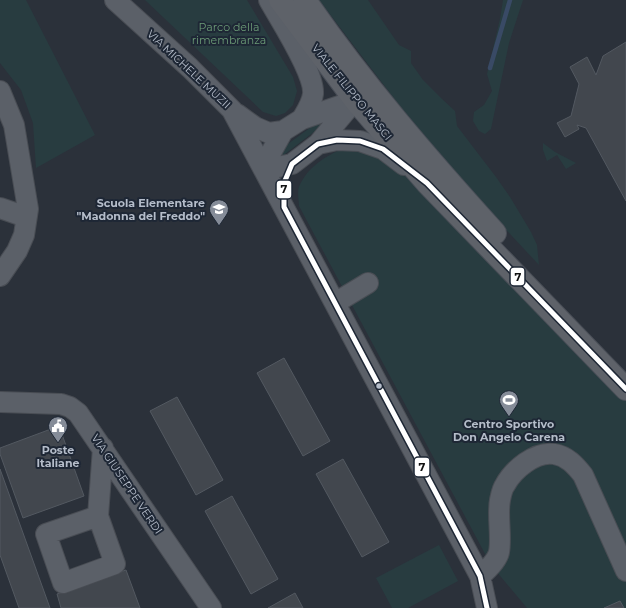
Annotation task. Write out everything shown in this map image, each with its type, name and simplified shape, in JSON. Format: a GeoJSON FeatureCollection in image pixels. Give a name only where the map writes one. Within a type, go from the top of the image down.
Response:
{"type":"FeatureCollection","features":[{"type":"Feature","properties":{"kind":"main road","name":"VIALE FILIPPO MASCI"},"geometry":{"type":"LineString","coordinates":[[280,0],[363,94],[439,171],[626,378]]}},
{"type":"Feature","properties":{"kind":"main road","name":"VIALE FILIPPO MASCI"},"geometry":{"type":"LineString","coordinates":[[305,0],[363,94],[427,183],[626,389]]}},
{"type":"Feature","properties":{"kind":"street","name":"VIA MICHELE MUZII"},"geometry":{"type":"LineString","coordinates":[[115,0],[190,68],[232,110],[480,576],[488,608]]}},
{"type":"Feature","properties":{"kind":"street"},"geometry":{"type":"LineString","coordinates":[[269,0],[302,59],[312,85],[313,93],[311,101],[302,119]]}},
{"type":"Feature","properties":{"kind":"street"},"geometry":{"type":"LineString","coordinates":[[283,131],[263,167],[278,167],[292,164],[318,144],[363,94]]}},
{"type":"Feature","properties":{"kind":"street"},"geometry":{"type":"LineString","coordinates":[[232,110],[255,127],[269,133],[283,131],[302,119],[363,94]]}},
{"type":"Feature","properties":{"kind":"street"},"geometry":{"type":"LineString","coordinates":[[0,276],[17,251],[24,235],[28,209],[14,125],[1,96]]}},
{"type":"Feature","properties":{"kind":"street"},"geometry":{"type":"LineString","coordinates":[[318,144],[337,140],[360,141],[383,149],[427,183]]}},
{"type":"Feature","properties":{"kind":"street"},"geometry":{"type":"LineString","coordinates":[[284,207],[284,183],[292,164]]}},
{"type":"Feature","properties":{"kind":"street"},"geometry":{"type":"LineString","coordinates":[[0,208],[26,217]]}},
{"type":"Feature","properties":{"kind":"street"},"geometry":{"type":"LineString","coordinates":[[335,303],[368,283]]}},
{"type":"Feature","properties":{"kind":"street","name":"VIA GIUSEPPE VERDI"},"geometry":{"type":"LineString","coordinates":[[0,414],[6,405],[61,404],[70,407],[78,413],[211,608]]}},
{"type":"Feature","properties":{"kind":"street"},"geometry":{"type":"LineString","coordinates":[[98,516],[103,448]]}},
{"type":"Feature","properties":{"kind":"street"},"geometry":{"type":"LineString","coordinates":[[480,576],[491,565],[499,553],[500,502],[504,486],[514,472],[534,457],[547,454],[554,454],[573,462],[583,475],[626,571]]}},
{"type":"Feature","properties":{"kind":"green space"},"geometry":{"type":"Polygon","coordinates":[[[0,0],[26,0],[95,135],[36,168],[33,123],[21,90],[0,63],[0,0]]]}},
{"type":"Feature","properties":{"kind":"green space","name":"Parco della rimembranza"},"geometry":{"type":"Polygon","coordinates":[[[145,0],[247,0],[293,77],[297,91],[293,105],[285,113],[276,116],[263,112],[145,0]]]}},
{"type":"Feature","properties":{"kind":"green space"},"geometry":{"type":"Polygon","coordinates":[[[319,0],[368,0],[399,45],[411,51],[411,63],[423,80],[455,111],[457,126],[510,197],[531,232],[537,245],[539,265],[470,191],[396,101],[319,0]]]}},
{"type":"Feature","properties":{"kind":"green space"},"geometry":{"type":"Polygon","coordinates":[[[503,0],[523,0],[509,43],[491,129],[485,134],[479,131],[473,121],[474,112],[484,105],[492,91],[487,74],[503,0]]]}},
{"type":"Feature","properties":{"kind":"green space"},"geometry":{"type":"Polygon","coordinates":[[[318,122],[327,122],[281,157],[277,152],[318,122]]]}},
{"type":"Feature","properties":{"kind":"green space"},"geometry":{"type":"Polygon","coordinates":[[[543,143],[555,152],[576,163],[566,169],[557,155],[547,161],[543,150],[543,143]]]}},
{"type":"Feature","properties":{"kind":"green space","name":"Centro Sportivo Don Angelo Carena"},"geometry":{"type":"Polygon","coordinates":[[[344,148],[386,155],[626,400],[626,608],[527,608],[491,565],[299,206],[298,189],[302,180],[318,163],[344,148]]]}},
{"type":"Feature","properties":{"kind":"green space"},"geometry":{"type":"Polygon","coordinates":[[[439,545],[458,581],[408,608],[392,608],[376,578],[439,545]]]}},
{"type":"Feature","properties":{"kind":"building"},"geometry":{"type":"Polygon","coordinates":[[[626,42],[626,201],[586,128],[577,125],[579,129],[565,137],[557,123],[571,116],[579,84],[570,67],[587,57],[596,75],[603,56],[626,42]]]}},
{"type":"Feature","properties":{"kind":"building"},"geometry":{"type":"Polygon","coordinates":[[[284,358],[330,441],[303,456],[257,373],[284,358]]]}},
{"type":"Feature","properties":{"kind":"building"},"geometry":{"type":"Polygon","coordinates":[[[177,397],[223,480],[196,495],[150,411],[177,397]]]}},
{"type":"Feature","properties":{"kind":"building"},"geometry":{"type":"Polygon","coordinates":[[[59,426],[84,496],[23,518],[0,454],[0,448],[59,426]]]}},
{"type":"Feature","properties":{"kind":"building"},"geometry":{"type":"Polygon","coordinates":[[[343,459],[389,542],[362,557],[316,474],[343,459]]]}},
{"type":"Feature","properties":{"kind":"building"},"geometry":{"type":"Polygon","coordinates":[[[0,469],[50,608],[19,608],[0,555],[0,469]]]}},
{"type":"Feature","properties":{"kind":"building"},"geometry":{"type":"Polygon","coordinates":[[[232,496],[278,579],[251,594],[205,511],[232,496]]]}},
{"type":"Feature","properties":{"kind":"building"},"geometry":{"type":"Polygon","coordinates":[[[126,570],[140,608],[61,608],[57,594],[126,570]]]}},
{"type":"Feature","properties":{"kind":"building"},"geometry":{"type":"Polygon","coordinates":[[[295,593],[303,608],[268,608],[295,593]]]}},
{"type":"Feature","properties":{"kind":"building"},"geometry":{"type":"Polygon","coordinates":[[[620,601],[624,608],[604,608],[620,601]]]}},
{"type":"Feature","properties":{"kind":"waterway"},"geometry":{"type":"LineString","coordinates":[[490,68],[510,0]]}},
{"type":"Feature","properties":{"kind":"transit line","name":"7"},"geometry":{"type":"LineString","coordinates":[[487,608],[480,576],[284,207],[284,183],[292,164],[318,144],[337,140],[360,141],[383,149],[427,183],[626,389]]}},
{"type":"Feature","properties":{"kind":"place","name":"Scuola Elementare \"Madonna del Freddo\""},"geometry":{"type":"Point","coordinates":[219,226]}},
{"type":"Feature","properties":{"kind":"place","name":"Centro Sportivo Don Angelo Carena"},"geometry":{"type":"Point","coordinates":[509,417]}},
{"type":"Feature","properties":{"kind":"place","name":"Poste Italiane"},"geometry":{"type":"Point","coordinates":[58,443]}}]}
